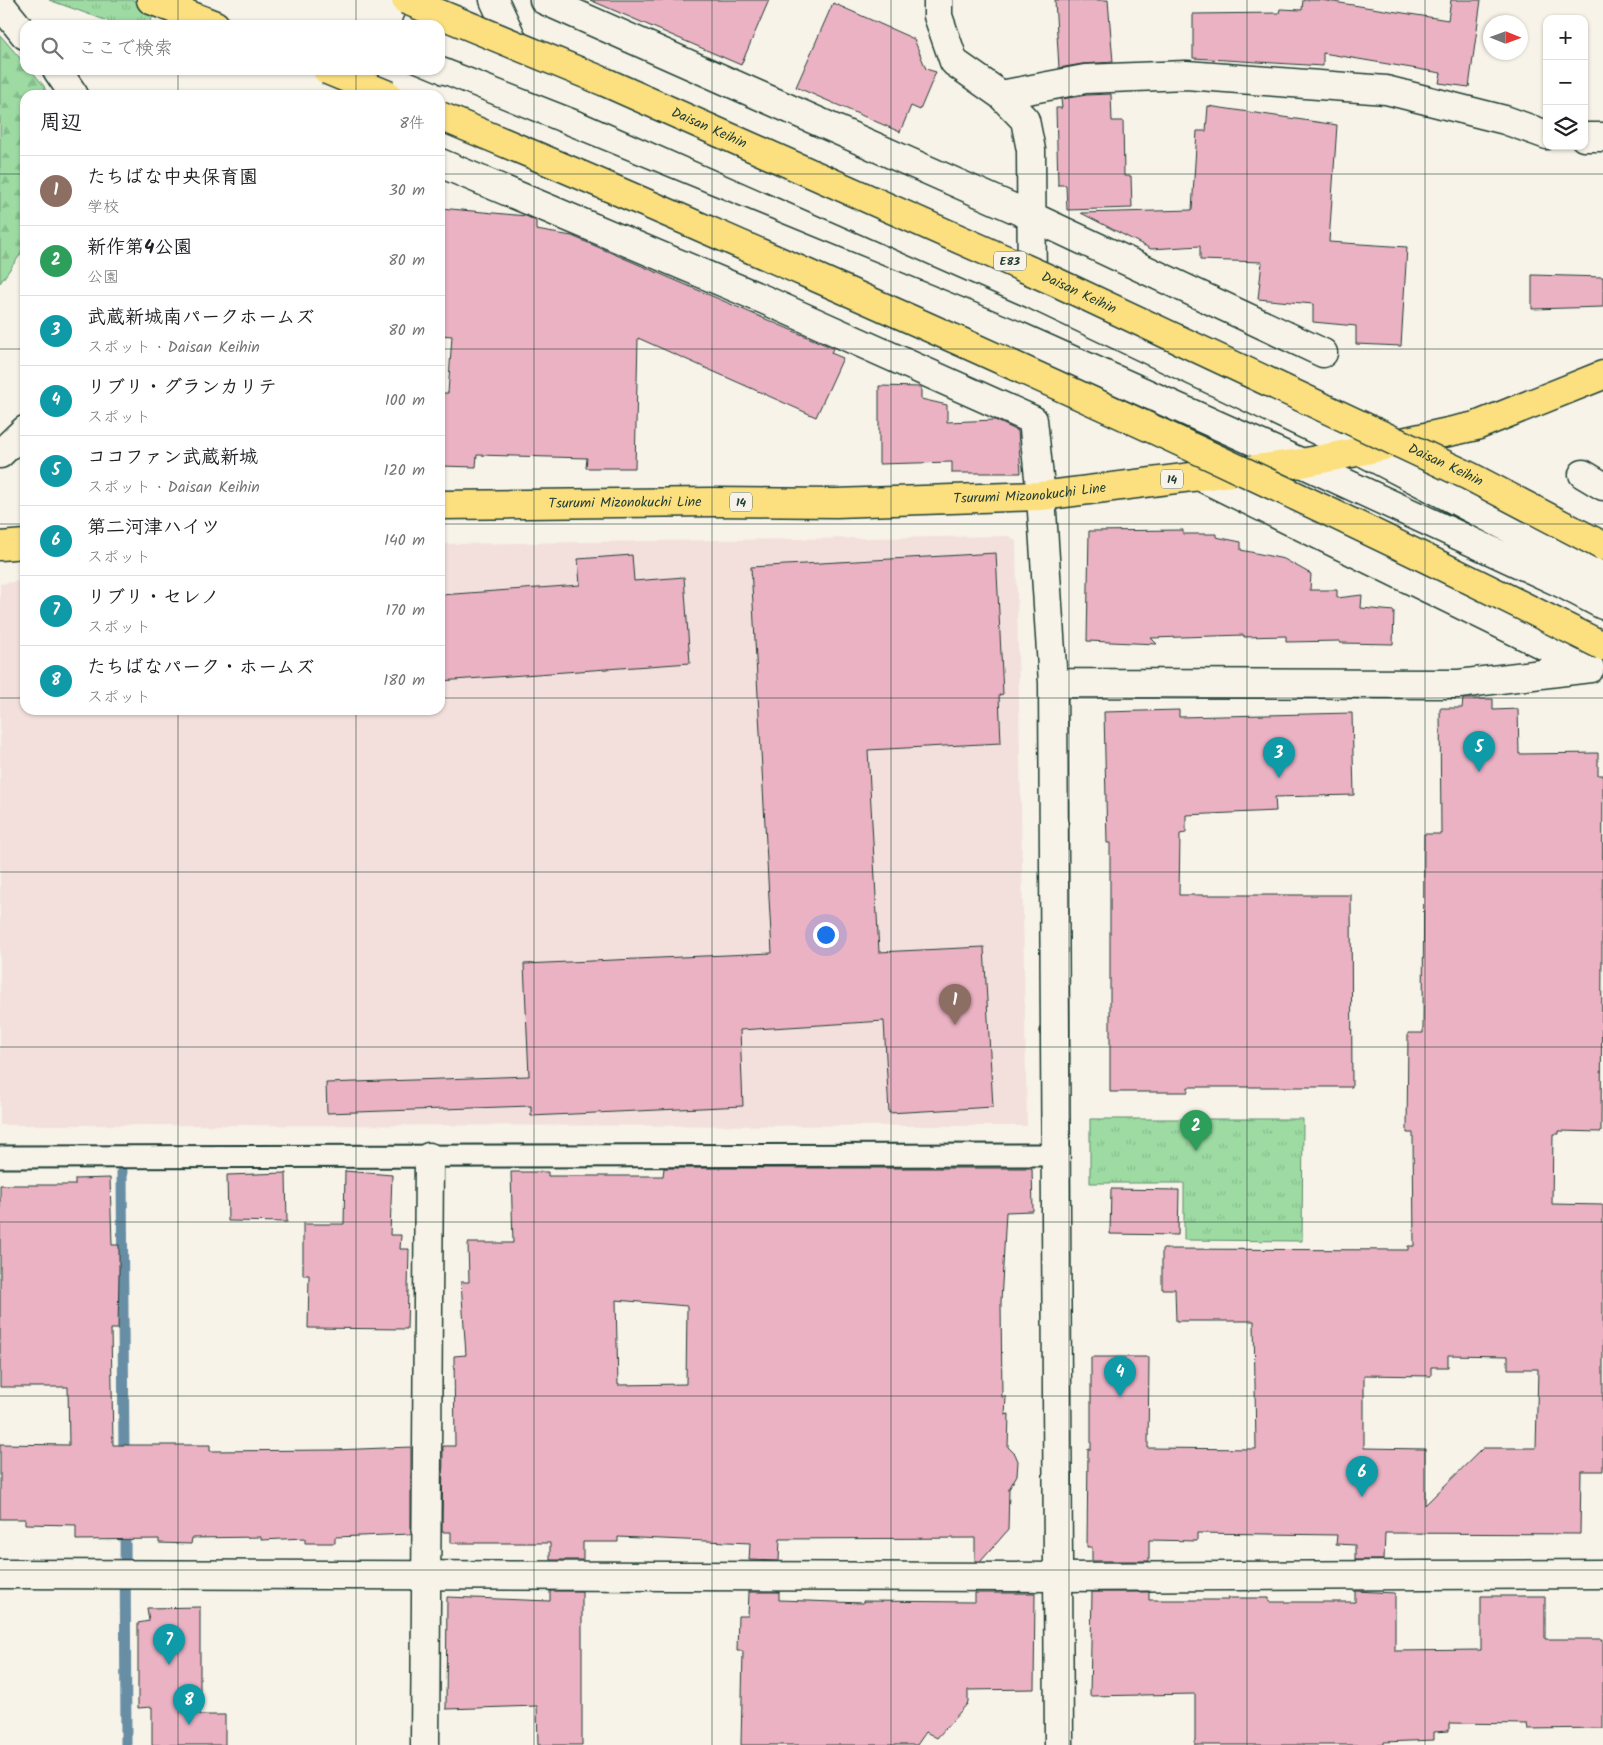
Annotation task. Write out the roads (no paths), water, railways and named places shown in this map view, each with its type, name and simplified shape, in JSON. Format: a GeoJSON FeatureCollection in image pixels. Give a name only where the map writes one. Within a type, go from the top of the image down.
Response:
{"type":"FeatureCollection","features":[{"type":"Feature","properties":{"kind":"main road"},"geometry":{"type":"LineString","coordinates":[[151,0],[202,20]]}},
{"type":"Feature","properties":{"kind":"main road","name":"Daisan Keihin"},"geometry":{"type":"LineString","coordinates":[[406,0],[605,82],[1058,283],[1469,476],[1603,546]]}},
{"type":"Feature","properties":{"kind":"main road"},"geometry":{"type":"LineString","coordinates":[[348,75],[386,84]]}},
{"type":"Feature","properties":{"kind":"main road"},"geometry":{"type":"LineString","coordinates":[[445,118],[553,162],[1015,365],[1431,560],[1598,663]]}},
{"type":"Feature","properties":{"kind":"main road","name":"Tsurumi Mizonokuchi Line"},"geometry":{"type":"LineString","coordinates":[[445,505],[712,502],[836,503],[1042,496],[1302,463],[1476,426],[1603,375]]}},
{"type":"Feature","properties":{"kind":"main road"},"geometry":{"type":"LineString","coordinates":[[0,546],[20,544]]}},
{"type":"Feature","properties":{"kind":"street"},"geometry":{"type":"LineString","coordinates":[[418,20],[428,0]]}},
{"type":"Feature","properties":{"kind":"street"},"geometry":{"type":"LineString","coordinates":[[494,0],[528,75]]}},
{"type":"Feature","properties":{"kind":"street"},"geometry":{"type":"LineString","coordinates":[[544,0],[1031,216],[1323,352]]}},
{"type":"Feature","properties":{"kind":"street"},"geometry":{"type":"LineString","coordinates":[[938,0],[938,16],[954,62],[1001,95],[1025,120],[1031,150],[1032,294]]}},
{"type":"Feature","properties":{"kind":"street"},"geometry":{"type":"LineString","coordinates":[[0,4],[20,29]]}},
{"type":"Feature","properties":{"kind":"street"},"geometry":{"type":"LineString","coordinates":[[445,42],[590,99],[1032,294],[1360,451],[1603,577]]}},
{"type":"Feature","properties":{"kind":"street"},"geometry":{"type":"LineString","coordinates":[[60,75],[71,90]]}},
{"type":"Feature","properties":{"kind":"street"},"geometry":{"type":"LineString","coordinates":[[1001,95],[1085,79],[1186,75],[1386,90],[1505,120],[1543,133]]}},
{"type":"Feature","properties":{"kind":"street"},"geometry":{"type":"LineString","coordinates":[[386,84],[410,90]]}},
{"type":"Feature","properties":{"kind":"street"},"geometry":{"type":"LineString","coordinates":[[445,101],[1018,336],[1302,463],[1563,584],[1603,605]]}},
{"type":"Feature","properties":{"kind":"street"},"geometry":{"type":"LineString","coordinates":[[1588,136],[1603,137]]}},
{"type":"Feature","properties":{"kind":"street"},"geometry":{"type":"LineString","coordinates":[[445,165],[765,300],[1033,420],[1042,496],[1053,683],[1059,1745]]}},
{"type":"Feature","properties":{"kind":"street"},"geometry":{"type":"LineString","coordinates":[[0,454],[20,435]]}},
{"type":"Feature","properties":{"kind":"street"},"geometry":{"type":"LineString","coordinates":[[1199,476],[1598,663]]}},
{"type":"Feature","properties":{"kind":"street"},"geometry":{"type":"LineString","coordinates":[[1053,683],[1459,684],[1598,663]]}},
{"type":"Feature","properties":{"kind":"street"},"geometry":{"type":"LineString","coordinates":[[425,1745],[429,1157]]}},
{"type":"Feature","properties":{"kind":"street"},"geometry":{"type":"LineString","coordinates":[[0,1574],[1058,1577],[1603,1574]]}},
{"type":"Feature","properties":{"kind":"lane"},"geometry":{"type":"LineString","coordinates":[[0,1157],[1057,1155]]}},
{"type":"Feature","properties":{"kind":"waterway"},"geometry":{"type":"LineString","coordinates":[[122,1171],[124,1459]]}},
{"type":"Feature","properties":{"kind":"waterway"},"geometry":{"type":"LineString","coordinates":[[125,1525],[126,1745]]}},
{"type":"Feature","properties":{"kind":"place","name":"ココファン武蔵新城"},"geometry":{"type":"Point","coordinates":[1479,772]}},
{"type":"Feature","properties":{"kind":"place","name":"武蔵新城南パークホームズ"},"geometry":{"type":"Point","coordinates":[1279,778]}},
{"type":"Feature","properties":{"kind":"place","name":"たちばな中央保育園"},"geometry":{"type":"Point","coordinates":[955,1025]}},
{"type":"Feature","properties":{"kind":"place","name":"新作第4公園"},"geometry":{"type":"Point","coordinates":[1196,1151]}},
{"type":"Feature","properties":{"kind":"place","name":"リブリ・グランカリテ"},"geometry":{"type":"Point","coordinates":[1120,1397]}},
{"type":"Feature","properties":{"kind":"place","name":"第二河津ハイツ"},"geometry":{"type":"Point","coordinates":[1362,1497]}},
{"type":"Feature","properties":{"kind":"place","name":"リブリ・セレノ"},"geometry":{"type":"Point","coordinates":[169,1665]}},
{"type":"Feature","properties":{"kind":"place","name":"たちばなパーク・ホームズ"},"geometry":{"type":"Point","coordinates":[189,1725]}}]}
